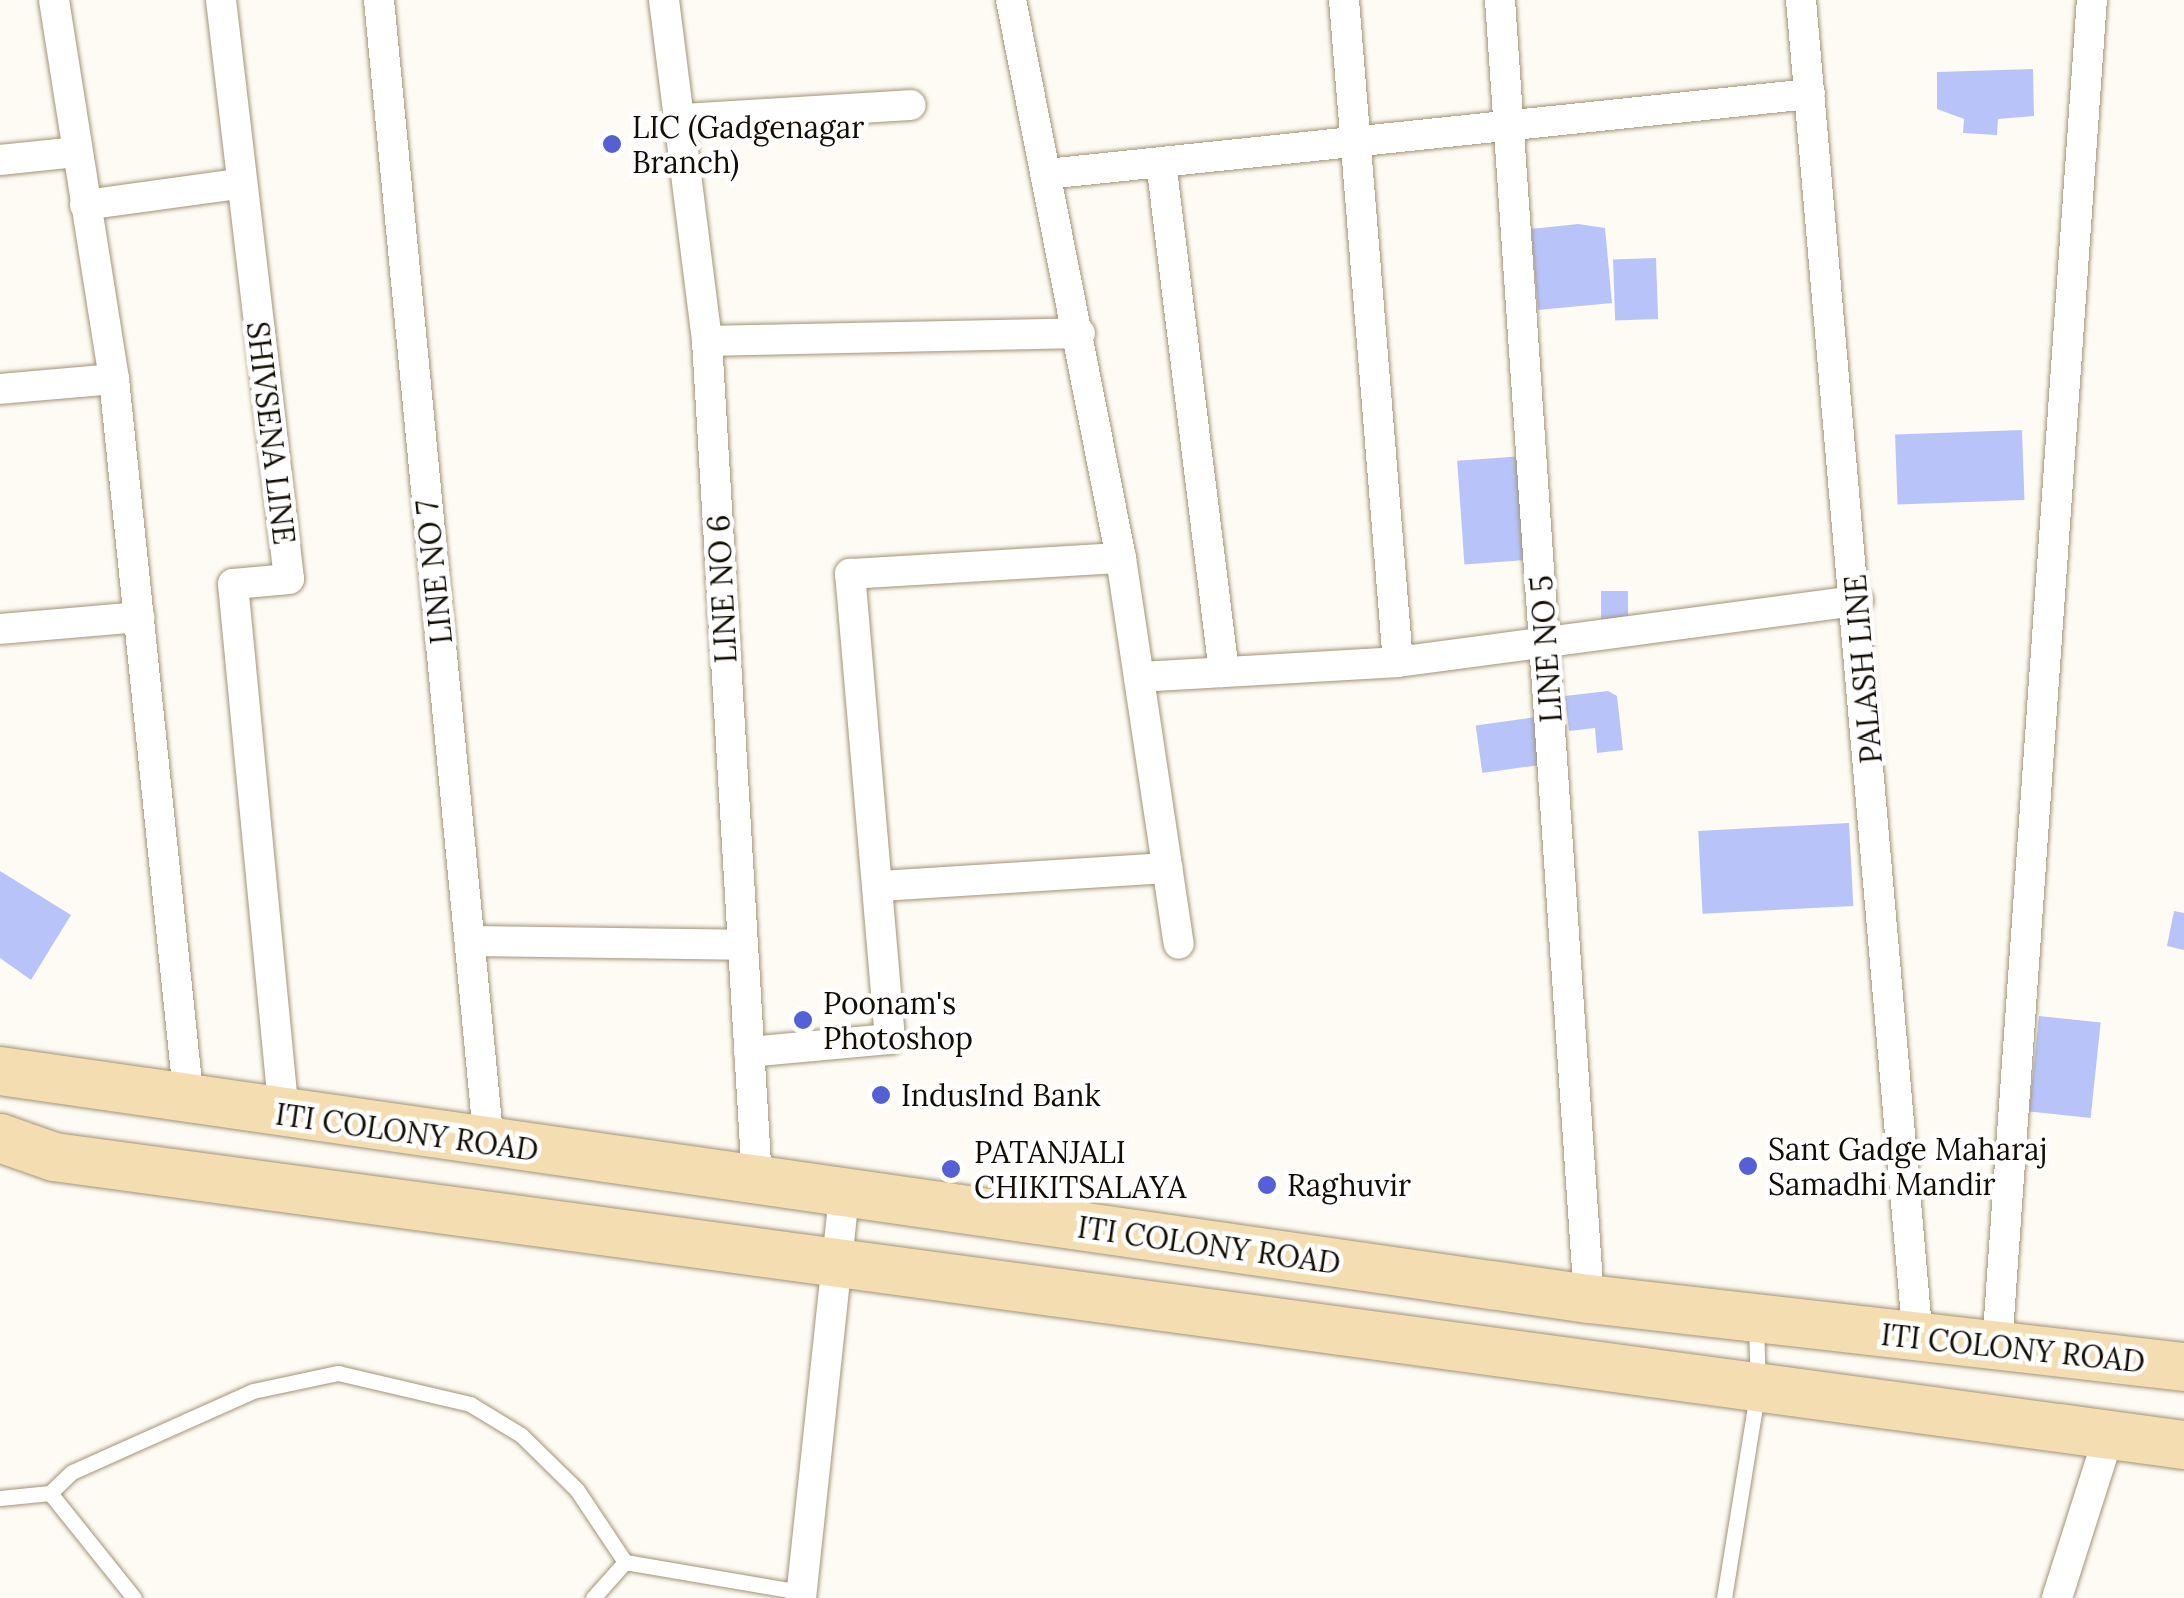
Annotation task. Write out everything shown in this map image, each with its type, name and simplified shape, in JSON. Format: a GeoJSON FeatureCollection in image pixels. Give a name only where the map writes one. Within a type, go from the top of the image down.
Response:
{"type":"FeatureCollection","features":[{"type":"Feature","properties":{"kind":"main road","name":"ITI COLONY ROAD"},"geometry":{"type":"LineString","coordinates":[[0,1071],[189,1102],[1589,1298],[2184,1367]]}},
{"type":"Feature","properties":{"kind":"main road"},"geometry":{"type":"LineString","coordinates":[[0,1138],[54,1156],[836,1259],[2108,1438],[2184,1444]]}},
{"type":"Feature","properties":{"kind":"main road"},"geometry":{"type":"LineString","coordinates":[[1958,1343],[1989,1375],[2184,1398]]}},
{"type":"Feature","properties":{"kind":"street"},"geometry":{"type":"LineString","coordinates":[[54,0],[114,380],[189,1102]]}},
{"type":"Feature","properties":{"kind":"street","name":"SHIVSENA LINE"},"geometry":{"type":"LineString","coordinates":[[220,0],[289,579],[233,584],[284,1115]]}},
{"type":"Feature","properties":{"kind":"street","name":"LINE NO 7"},"geometry":{"type":"LineString","coordinates":[[379,0],[490,1144]]}},
{"type":"Feature","properties":{"kind":"street","name":"LINE NO 6"},"geometry":{"type":"LineString","coordinates":[[664,0],[707,341],[756,1181]]}},
{"type":"Feature","properties":{"kind":"street"},"geometry":{"type":"LineString","coordinates":[[1011,0],[1080,332],[1121,558],[1179,944]]}},
{"type":"Feature","properties":{"kind":"street"},"geometry":{"type":"LineString","coordinates":[[1344,0],[1398,662]]}},
{"type":"Feature","properties":{"kind":"street","name":"LINE NO 5"},"geometry":{"type":"LineString","coordinates":[[1500,0],[1513,128],[1589,1298]]}},
{"type":"Feature","properties":{"kind":"street","name":"PALASH LINE"},"geometry":{"type":"LineString","coordinates":[[1801,0],[1858,601],[1958,1343]]}},
{"type":"Feature","properties":{"kind":"street"},"geometry":{"type":"LineString","coordinates":[[1958,1343],[2092,0]]}},
{"type":"Feature","properties":{"kind":"street"},"geometry":{"type":"LineString","coordinates":[[1047,174],[1810,94]]}},
{"type":"Feature","properties":{"kind":"street"},"geometry":{"type":"LineString","coordinates":[[682,119],[911,105]]}},
{"type":"Feature","properties":{"kind":"street"},"geometry":{"type":"LineString","coordinates":[[0,160],[76,152]]}},
{"type":"Feature","properties":{"kind":"street"},"geometry":{"type":"LineString","coordinates":[[1161,162],[1224,672]]}},
{"type":"Feature","properties":{"kind":"street"},"geometry":{"type":"LineString","coordinates":[[85,205],[239,184]]}},
{"type":"Feature","properties":{"kind":"street"},"geometry":{"type":"LineString","coordinates":[[707,341],[1080,332]]}},
{"type":"Feature","properties":{"kind":"street"},"geometry":{"type":"LineString","coordinates":[[0,389],[114,380]]}},
{"type":"Feature","properties":{"kind":"street"},"geometry":{"type":"LineString","coordinates":[[749,1052],[890,1039],[880,886],[850,574],[1121,558]]}},
{"type":"Feature","properties":{"kind":"street"},"geometry":{"type":"LineString","coordinates":[[1139,677],[1398,662],[1858,601]]}},
{"type":"Feature","properties":{"kind":"street"},"geometry":{"type":"LineString","coordinates":[[0,629],[139,617]]}},
{"type":"Feature","properties":{"kind":"street"},"geometry":{"type":"LineString","coordinates":[[880,886],[1168,868]]}},
{"type":"Feature","properties":{"kind":"street"},"geometry":{"type":"LineString","coordinates":[[470,941],[743,946]]}},
{"type":"Feature","properties":{"kind":"street"},"geometry":{"type":"LineString","coordinates":[[801,1595],[844,1194]]}},
{"type":"Feature","properties":{"kind":"street"},"geometry":{"type":"LineString","coordinates":[[2057,1598],[2108,1438]]}},
{"type":"Feature","properties":{"kind":"lane"},"geometry":{"type":"LineString","coordinates":[[1724,1598],[1758,1388],[1756,1319]]}},
{"type":"Feature","properties":{"kind":"lane"},"geometry":{"type":"LineString","coordinates":[[0,1498],[50,1492],[72,1472],[253,1391],[338,1372],[470,1404],[521,1435],[577,1490],[625,1562],[801,1595]]}},
{"type":"Feature","properties":{"kind":"lane"},"geometry":{"type":"LineString","coordinates":[[50,1492],[134,1598]]}},
{"type":"Feature","properties":{"kind":"lane"},"geometry":{"type":"LineString","coordinates":[[593,1598],[625,1562]]}},
{"type":"Feature","properties":{"kind":"building"},"geometry":{"type":"Polygon","coordinates":[[[2033,69],[2034,116],[1998,119],[1997,135],[1963,133],[1964,119],[1937,109],[1937,72],[2033,69]]]}},
{"type":"Feature","properties":{"kind":"building"},"geometry":{"type":"Polygon","coordinates":[[[1578,224],[1605,228],[1612,303],[1538,310],[1531,229],[1578,224]]]}},
{"type":"Feature","properties":{"kind":"building"},"geometry":{"type":"Polygon","coordinates":[[[1656,258],[1658,319],[1615,320],[1613,260],[1656,258]]]}},
{"type":"Feature","properties":{"kind":"building"},"geometry":{"type":"Polygon","coordinates":[[[2022,430],[2024,500],[1898,504],[1895,434],[2022,430]]]}},
{"type":"Feature","properties":{"kind":"building"},"geometry":{"type":"Polygon","coordinates":[[[1524,456],[1531,560],[1464,564],[1457,461],[1524,456]]]}},
{"type":"Feature","properties":{"kind":"building"},"geometry":{"type":"Polygon","coordinates":[[[1601,591],[1628,591],[1628,624],[1601,624],[1601,591]]]}},
{"type":"Feature","properties":{"kind":"building"},"geometry":{"type":"Polygon","coordinates":[[[1608,691],[1617,696],[1623,750],[1597,753],[1595,728],[1569,731],[1565,696],[1608,691]]]}},
{"type":"Feature","properties":{"kind":"building"},"geometry":{"type":"Polygon","coordinates":[[[1543,716],[1550,764],[1482,773],[1476,725],[1543,716]]]}},
{"type":"Feature","properties":{"kind":"building"},"geometry":{"type":"Polygon","coordinates":[[[1849,823],[1853,906],[1703,914],[1698,831],[1849,823]]]}},
{"type":"Feature","properties":{"kind":"building"},"geometry":{"type":"Polygon","coordinates":[[[0,871],[71,915],[31,980],[0,958],[0,871]]]}},
{"type":"Feature","properties":{"kind":"building"},"geometry":{"type":"Polygon","coordinates":[[[2174,911],[2184,913],[2184,950],[2167,946],[2174,911]]]}},
{"type":"Feature","properties":{"kind":"building"},"geometry":{"type":"Polygon","coordinates":[[[2039,1016],[2101,1022],[2091,1118],[2029,1111],[2039,1016]]]}},
{"type":"Feature","properties":{"kind":"place","name":"LIC (Gadgenagar Branch)"},"geometry":{"type":"Point","coordinates":[612,144]}},
{"type":"Feature","properties":{"kind":"place","name":"Poonam's Photoshop"},"geometry":{"type":"Point","coordinates":[803,1020]}},
{"type":"Feature","properties":{"kind":"place","name":"IndusInd Bank"},"geometry":{"type":"Point","coordinates":[881,1095]}},
{"type":"Feature","properties":{"kind":"place","name":"Sant Gadge Maharaj Samadhi Mandir"},"geometry":{"type":"Point","coordinates":[1748,1166]}},
{"type":"Feature","properties":{"kind":"place","name":"PATANJALI CHIKITSALAYA"},"geometry":{"type":"Point","coordinates":[951,1169]}},
{"type":"Feature","properties":{"kind":"place","name":"Raghuvir"},"geometry":{"type":"Point","coordinates":[1267,1185]}}]}
